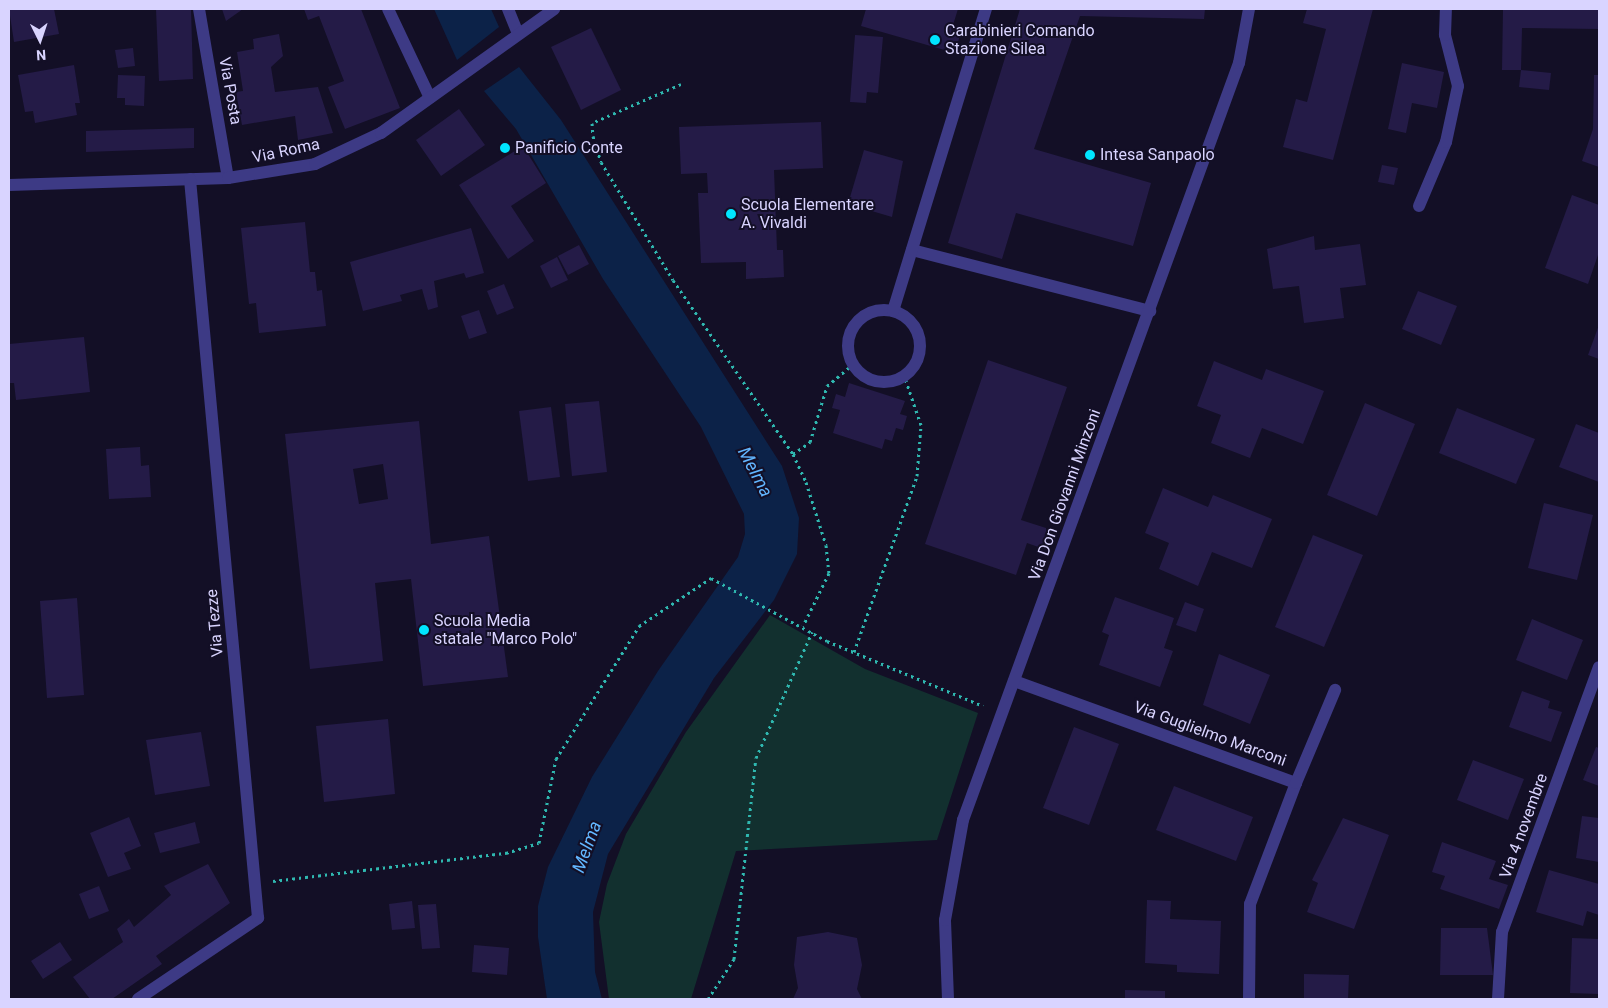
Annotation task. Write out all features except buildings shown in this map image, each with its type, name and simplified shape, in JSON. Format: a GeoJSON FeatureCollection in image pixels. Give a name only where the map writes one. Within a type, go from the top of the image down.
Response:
{"type":"FeatureCollection","features":[{"type":"Feature","properties":{"kind":"street","name":"Via Posta"},"geometry":{"type":"LineString","coordinates":[[199,9],[228,178]]}},
{"type":"Feature","properties":{"kind":"street"},"geometry":{"type":"LineString","coordinates":[[388,9],[430,98]]}},
{"type":"Feature","properties":{"kind":"street"},"geometry":{"type":"LineString","coordinates":[[508,9],[518,34]]}},
{"type":"Feature","properties":{"kind":"street","name":"Via Roma"},"geometry":{"type":"LineString","coordinates":[[9,185],[228,178],[315,164],[343,154],[430,98],[554,9]]}},
{"type":"Feature","properties":{"kind":"street"},"geometry":{"type":"LineString","coordinates":[[893,311],[986,9]]}},
{"type":"Feature","properties":{"kind":"street","name":"Via Don Giovanni Minzoni"},"geometry":{"type":"LineString","coordinates":[[948,999],[945,920],[963,820],[1239,63],[1249,9]]}},
{"type":"Feature","properties":{"kind":"street"},"geometry":{"type":"LineString","coordinates":[[1419,206],[1446,142],[1458,86],[1445,35],[1446,9]]}},
{"type":"Feature","properties":{"kind":"street","name":"Via Tezze"},"geometry":{"type":"LineString","coordinates":[[138,999],[258,918],[190,179]]}},
{"type":"Feature","properties":{"kind":"street"},"geometry":{"type":"LineString","coordinates":[[912,250],[1150,311]]}},
{"type":"Feature","properties":{"kind":"street"},"geometry":{"type":"LineString","coordinates":[[881,310],[893,311],[904,316],[917,334],[918,356],[904,374],[894,380],[872,380],[853,364],[848,341],[859,319],[881,310]]}},
{"type":"Feature","properties":{"kind":"street","name":"Via 4 novembre"},"geometry":{"type":"LineString","coordinates":[[1498,999],[1502,932],[1599,668]]}},
{"type":"Feature","properties":{"kind":"street","name":"Via Guglielmo Marconi"},"geometry":{"type":"LineString","coordinates":[[1014,681],[1296,783],[1250,904],[1249,999]]}},
{"type":"Feature","properties":{"kind":"street"},"geometry":{"type":"LineString","coordinates":[[1296,783],[1335,690]]}},
{"type":"Feature","properties":{"kind":"path"},"geometry":{"type":"LineString","coordinates":[[681,84],[592,123],[601,162],[673,280],[793,454],[826,545],[829,573],[803,626]]}},
{"type":"Feature","properties":{"kind":"path"},"geometry":{"type":"LineString","coordinates":[[793,454],[810,442],[826,386],[853,364]]}},
{"type":"Feature","properties":{"kind":"path"},"geometry":{"type":"LineString","coordinates":[[854,652],[917,476],[921,424],[904,374]]}},
{"type":"Feature","properties":{"kind":"path"},"geometry":{"type":"LineString","coordinates":[[255,883],[506,853],[539,843],[556,759],[639,626],[711,578],[774,609],[812,632],[854,652],[983,706]]}},
{"type":"Feature","properties":{"kind":"path"},"geometry":{"type":"LineString","coordinates":[[708,999],[736,954],[756,758],[812,632]]}},
{"type":"Feature","properties":{"kind":"green space"},"geometry":{"type":"Polygon","coordinates":[[[770,615],[865,669],[978,713],[937,840],[736,851],[691,999],[609,999],[599,922],[607,884],[626,834],[686,732],[770,615]]]}},
{"type":"Feature","properties":{"kind":"water"},"geometry":{"type":"Polygon","coordinates":[[[434,9],[491,9],[499,27],[457,60],[434,9]]]}},
{"type":"Feature","properties":{"kind":"water","name":"Melma"},"geometry":{"type":"Polygon","coordinates":[[[519,67],[561,120],[782,466],[799,518],[797,554],[774,600],[714,678],[608,854],[593,912],[595,972],[602,999],[547,999],[538,937],[538,906],[548,867],[592,777],[658,671],[738,557],[745,534],[744,514],[701,427],[603,279],[516,129],[484,91],[519,67]]]}},
{"type":"Feature","properties":{"kind":"place","name":"Carabinieri Comando Stazione Silea"},"geometry":{"type":"Point","coordinates":[935,40]}},
{"type":"Feature","properties":{"kind":"place","name":"Panificio Conte"},"geometry":{"type":"Point","coordinates":[505,148]}},
{"type":"Feature","properties":{"kind":"place","name":"Intesa Sanpaolo"},"geometry":{"type":"Point","coordinates":[1090,155]}},
{"type":"Feature","properties":{"kind":"place","name":"Scuola Elementare A. Vivaldi"},"geometry":{"type":"Point","coordinates":[731,214]}},
{"type":"Feature","properties":{"kind":"place","name":"Scuola Media statale \"Marco Polo\""},"geometry":{"type":"Point","coordinates":[424,630]}}]}
